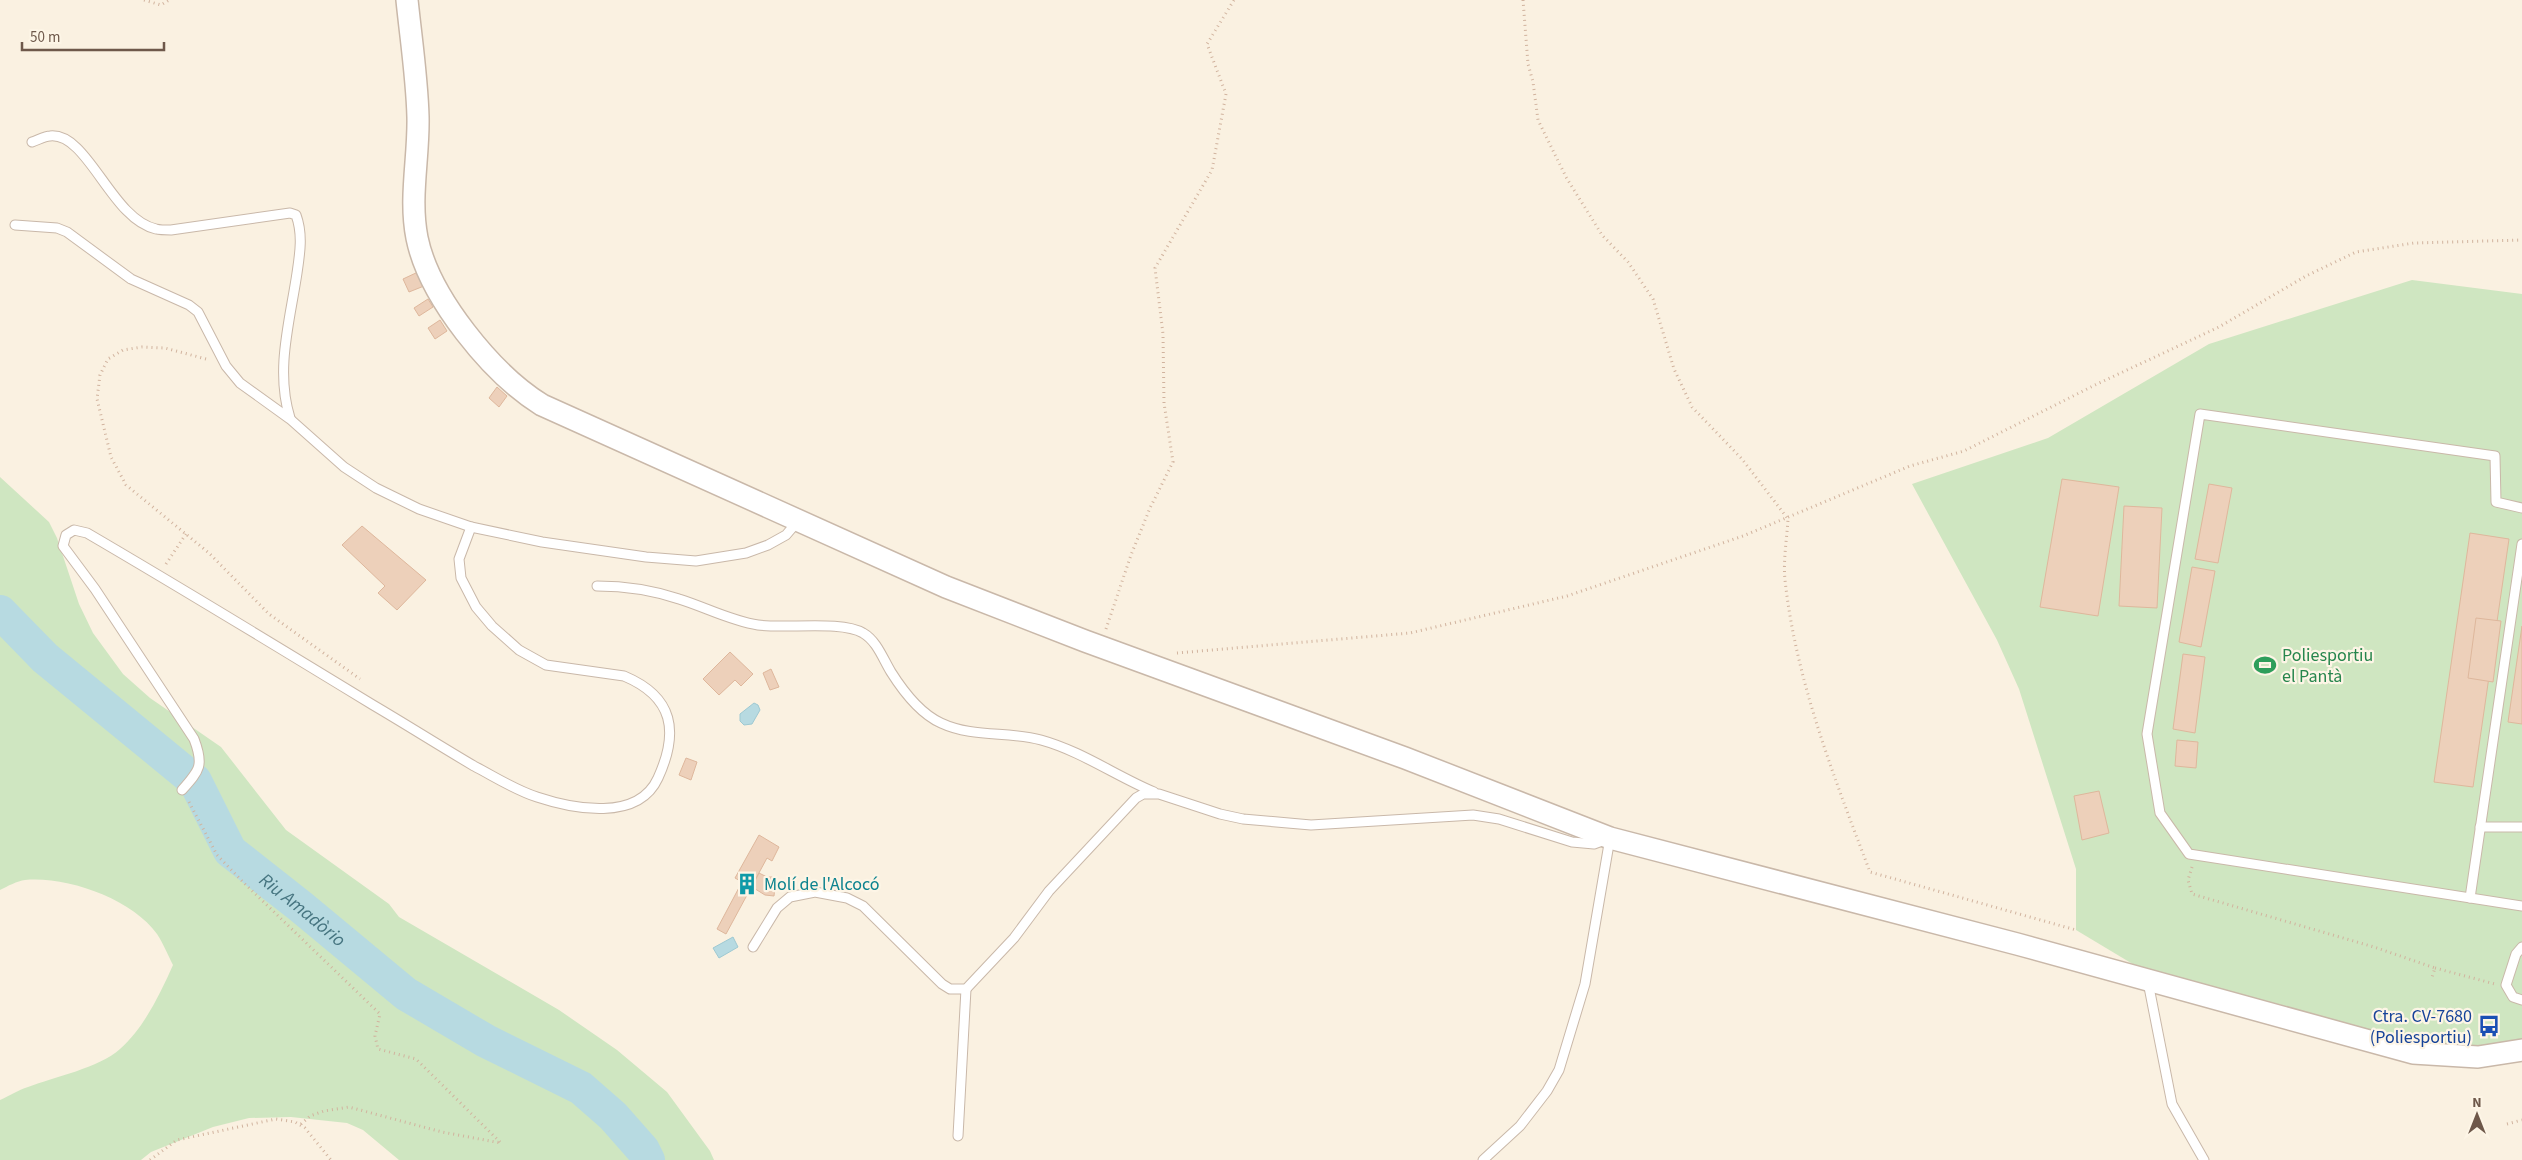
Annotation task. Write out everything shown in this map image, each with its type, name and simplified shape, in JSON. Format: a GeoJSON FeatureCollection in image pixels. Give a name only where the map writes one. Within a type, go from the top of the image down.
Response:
{"type":"FeatureCollection","features":[{"type":"Feature","properties":{"kind":"street"},"geometry":{"type":"LineString","coordinates":[[406,0],[416,71],[418,119],[414,177],[417,239],[438,292],[453,314],[504,376],[542,405],[946,587],[1100,646],[1405,758],[1610,838],[2016,944],[2148,982],[2413,1053],[2478,1057],[2522,1050]]}},
{"type":"Feature","properties":{"kind":"lane"},"geometry":{"type":"LineString","coordinates":[[32,142],[51,136],[69,140],[84,154],[114,198],[136,218],[154,229],[171,230],[290,213],[296,215],[300,226],[300,248],[285,341],[282,378],[284,401],[290,419]]}},
{"type":"Feature","properties":{"kind":"lane"},"geometry":{"type":"LineString","coordinates":[[15,225],[57,228],[67,232],[131,279],[189,305],[198,312],[226,366],[240,382],[290,419],[344,467],[376,488],[419,509],[471,528],[542,542],[646,557],[696,561],[746,553],[786,535],[799,520]]}},
{"type":"Feature","properties":{"kind":"lane"},"geometry":{"type":"LineString","coordinates":[[2522,508],[2496,502],[2495,456],[2200,414],[2147,734],[2160,814],[2188,854],[2522,906]]}},
{"type":"Feature","properties":{"kind":"lane"},"geometry":{"type":"LineString","coordinates":[[182,790],[198,773],[201,761],[194,739],[95,590],[63,546],[66,535],[74,530],[87,533],[159,575],[500,780],[538,797],[580,808],[614,807],[637,800],[656,783],[667,758],[670,743],[668,715],[662,702],[636,681],[624,676],[546,665],[519,650],[492,626],[476,607],[461,578],[459,559],[471,528]]}},
{"type":"Feature","properties":{"kind":"lane"},"geometry":{"type":"LineString","coordinates":[[2470,898],[2522,544]]}},
{"type":"Feature","properties":{"kind":"lane"},"geometry":{"type":"LineString","coordinates":[[597,586],[620,586],[654,592],[755,625],[839,627],[862,632],[870,639],[891,673],[918,706],[939,722],[963,731],[1041,740],[1071,752],[1130,782],[1159,794],[1220,814],[1266,823],[1311,826],[1473,815],[1499,820],[1572,842],[1594,844],[1610,838]]}},
{"type":"Feature","properties":{"kind":"lane"},"geometry":{"type":"LineString","coordinates":[[958,1136],[966,989],[1014,938],[1049,891],[1136,798],[1143,794],[1159,794]]}},
{"type":"Feature","properties":{"kind":"lane"},"geometry":{"type":"LineString","coordinates":[[2480,827],[2522,827]]}},
{"type":"Feature","properties":{"kind":"lane"},"geometry":{"type":"LineString","coordinates":[[1483,1160],[1520,1126],[1547,1091],[1559,1070],[1570,1039],[1585,984],[1610,838]]}},
{"type":"Feature","properties":{"kind":"lane"},"geometry":{"type":"LineString","coordinates":[[753,947],[777,908],[790,897],[815,892],[847,898],[864,906],[942,984],[950,989],[966,989]]}},
{"type":"Feature","properties":{"kind":"lane"},"geometry":{"type":"LineString","coordinates":[[2522,947],[2516,954],[2507,977],[2507,987],[2513,997],[2522,1000]]}},
{"type":"Feature","properties":{"kind":"lane"},"geometry":{"type":"LineString","coordinates":[[2148,982],[2172,1104],[2204,1160]]}},
{"type":"Feature","properties":{"kind":"path"},"geometry":{"type":"LineString","coordinates":[[144,0],[161,5],[169,0]]}},
{"type":"Feature","properties":{"kind":"path"},"geometry":{"type":"LineString","coordinates":[[1100,646],[1131,555],[1150,508],[1173,462],[1164,403],[1163,334],[1155,268],[1212,170],[1226,94],[1207,44],[1234,0]]}},
{"type":"Feature","properties":{"kind":"path"},"geometry":{"type":"LineString","coordinates":[[1523,0],[1528,64],[1533,82],[1538,120],[1566,177],[1602,236],[1628,262],[1653,299],[1674,369],[1692,407],[1742,459],[1788,519],[1785,578],[1800,664],[1837,785],[1870,872],[2076,930]]}},
{"type":"Feature","properties":{"kind":"path"},"geometry":{"type":"LineString","coordinates":[[1174,653],[1410,633],[1567,596],[1788,519],[1910,466],[1964,451],[2095,385],[2219,326],[2306,276],[2356,252],[2414,243],[2522,240]]}},
{"type":"Feature","properties":{"kind":"path"},"geometry":{"type":"LineString","coordinates":[[226,366],[196,355],[165,348],[142,347],[124,350],[108,359],[100,375],[97,399],[111,457],[126,485],[209,553],[269,614],[350,670],[371,689],[373,705]]}},
{"type":"Feature","properties":{"kind":"path"},"geometry":{"type":"LineString","coordinates":[[159,575],[186,534]]}},
{"type":"Feature","properties":{"kind":"path"},"geometry":{"type":"LineString","coordinates":[[182,790],[217,855],[380,1014],[375,1036],[378,1049],[416,1059],[501,1143],[442,1132],[349,1107],[324,1111],[310,1116],[300,1125]]}},
{"type":"Feature","properties":{"kind":"path"},"geometry":{"type":"LineString","coordinates":[[2195,855],[2188,880],[2192,894],[2374,947],[2435,968],[2507,987]]}},
{"type":"Feature","properties":{"kind":"path"},"geometry":{"type":"LineString","coordinates":[[2431,980],[2435,968]]}},
{"type":"Feature","properties":{"kind":"path"},"geometry":{"type":"LineString","coordinates":[[150,1160],[177,1140],[276,1119],[300,1125],[312,1134],[331,1160]]}},
{"type":"Feature","properties":{"kind":"path"},"geometry":{"type":"LineString","coordinates":[[2507,1124],[2522,1120]]}},
{"type":"Feature","properties":{"kind":"green space","name":"Poliesportiu el Pantà"},"geometry":{"type":"Polygon","coordinates":[[[2412,280],[2522,294],[2522,1043],[2469,1050],[2422,1048],[2141,969],[2076,930],[2076,869],[2019,689],[1997,640],[1912,484],[2048,438],[2209,344],[2412,280]]]}},
{"type":"Feature","properties":{"kind":"green space"},"geometry":{"type":"Polygon","coordinates":[[[0,477],[49,522],[57,538],[79,604],[93,633],[123,674],[150,698],[221,747],[286,830],[389,904],[399,917],[559,1010],[617,1050],[667,1092],[710,1151],[714,1160],[399,1160],[363,1130],[347,1123],[291,1117],[249,1118],[213,1127],[151,1152],[141,1160],[0,1160],[0,1100],[24,1088],[89,1067],[111,1056],[120,1049],[129,1041],[144,1021],[173,965],[157,934],[146,921],[132,910],[97,892],[79,886],[42,880],[25,880],[0,890],[0,477]]]}},
{"type":"Feature","properties":{"kind":"water"},"geometry":{"type":"Polygon","coordinates":[[[754,703],[758,705],[760,710],[752,724],[744,725],[740,721],[740,714],[754,703]]]}},
{"type":"Feature","properties":{"kind":"water"},"geometry":{"type":"Polygon","coordinates":[[[733,937],[738,947],[719,958],[713,948],[733,937]]]}},
{"type":"Feature","properties":{"kind":"building"},"geometry":{"type":"Polygon","coordinates":[[[418,272],[424,286],[409,292],[403,279],[418,272]]]}},
{"type":"Feature","properties":{"kind":"building"},"geometry":{"type":"Polygon","coordinates":[[[428,299],[433,307],[419,316],[414,308],[428,299]]]}},
{"type":"Feature","properties":{"kind":"building"},"geometry":{"type":"Polygon","coordinates":[[[440,320],[447,331],[435,339],[428,328],[440,320]]]}},
{"type":"Feature","properties":{"kind":"building"},"geometry":{"type":"Polygon","coordinates":[[[497,387],[507,396],[499,407],[489,398],[497,387]]]}},
{"type":"Feature","properties":{"kind":"building"},"geometry":{"type":"Polygon","coordinates":[[[2062,479],[2119,487],[2098,616],[2040,607],[2062,479]]]}},
{"type":"Feature","properties":{"kind":"building"},"geometry":{"type":"Polygon","coordinates":[[[2209,484],[2232,488],[2218,563],[2195,559],[2209,484]]]}},
{"type":"Feature","properties":{"kind":"building"},"geometry":{"type":"Polygon","coordinates":[[[2124,506],[2162,508],[2157,608],[2119,606],[2124,506]]]}},
{"type":"Feature","properties":{"kind":"building"},"geometry":{"type":"Polygon","coordinates":[[[362,526],[426,580],[397,610],[378,593],[385,586],[342,545],[362,526]]]}},
{"type":"Feature","properties":{"kind":"building"},"geometry":{"type":"Polygon","coordinates":[[[2470,533],[2509,539],[2473,787],[2434,782],[2470,533]]]}},
{"type":"Feature","properties":{"kind":"building"},"geometry":{"type":"Polygon","coordinates":[[[2192,567],[2215,571],[2201,647],[2179,642],[2192,567]]]}},
{"type":"Feature","properties":{"kind":"building"},"geometry":{"type":"Polygon","coordinates":[[[2476,618],[2501,621],[2493,682],[2468,678],[2476,618]]]}},
{"type":"Feature","properties":{"kind":"building"},"geometry":{"type":"Polygon","coordinates":[[[2522,626],[2522,724],[2508,722],[2522,626]]]}},
{"type":"Feature","properties":{"kind":"building"},"geometry":{"type":"Polygon","coordinates":[[[730,652],[753,674],[741,686],[735,680],[719,695],[703,679],[730,652]]]}},
{"type":"Feature","properties":{"kind":"building"},"geometry":{"type":"Polygon","coordinates":[[[2183,654],[2205,657],[2195,733],[2173,729],[2183,654]]]}},
{"type":"Feature","properties":{"kind":"building"},"geometry":{"type":"Polygon","coordinates":[[[771,669],[779,687],[770,690],[763,673],[771,669]]]}},
{"type":"Feature","properties":{"kind":"building"},"geometry":{"type":"Polygon","coordinates":[[[2177,740],[2198,742],[2196,768],[2175,766],[2177,740]]]}},
{"type":"Feature","properties":{"kind":"building"},"geometry":{"type":"Polygon","coordinates":[[[686,758],[697,762],[691,780],[679,775],[686,758]]]}},
{"type":"Feature","properties":{"kind":"building"},"geometry":{"type":"Polygon","coordinates":[[[2099,791],[2109,833],[2082,840],[2074,796],[2099,791]]]}},
{"type":"Feature","properties":{"kind":"building","name":"Molí de l'Alcocó"},"geometry":{"type":"Polygon","coordinates":[[[759,835],[779,847],[772,861],[767,858],[726,934],[717,929],[742,882],[735,878],[759,835]]]}},
{"type":"Feature","properties":{"kind":"building"},"geometry":{"type":"Polygon","coordinates":[[[759,873],[767,877],[776,877],[774,896],[765,895],[752,887],[759,873]]]}},
{"type":"Feature","properties":{"kind":"waterway","name":"Riu Amadòrio"},"geometry":{"type":"LineString","coordinates":[[0,612],[45,658],[195,781],[230,851],[406,994],[486,1041],[581,1088],[613,1116],[643,1150],[648,1160]]}},
{"type":"Feature","properties":{"kind":"place","name":"Poliesportiu el Pantà"},"geometry":{"type":"Point","coordinates":[2265,665]}},
{"type":"Feature","properties":{"kind":"place","name":"Molí de l'Alcocó"},"geometry":{"type":"Point","coordinates":[747,884]}},
{"type":"Feature","properties":{"kind":"place","name":"Ctra. CV-7680 (Poliesportiu)"},"geometry":{"type":"Point","coordinates":[2489,1026]}}]}
